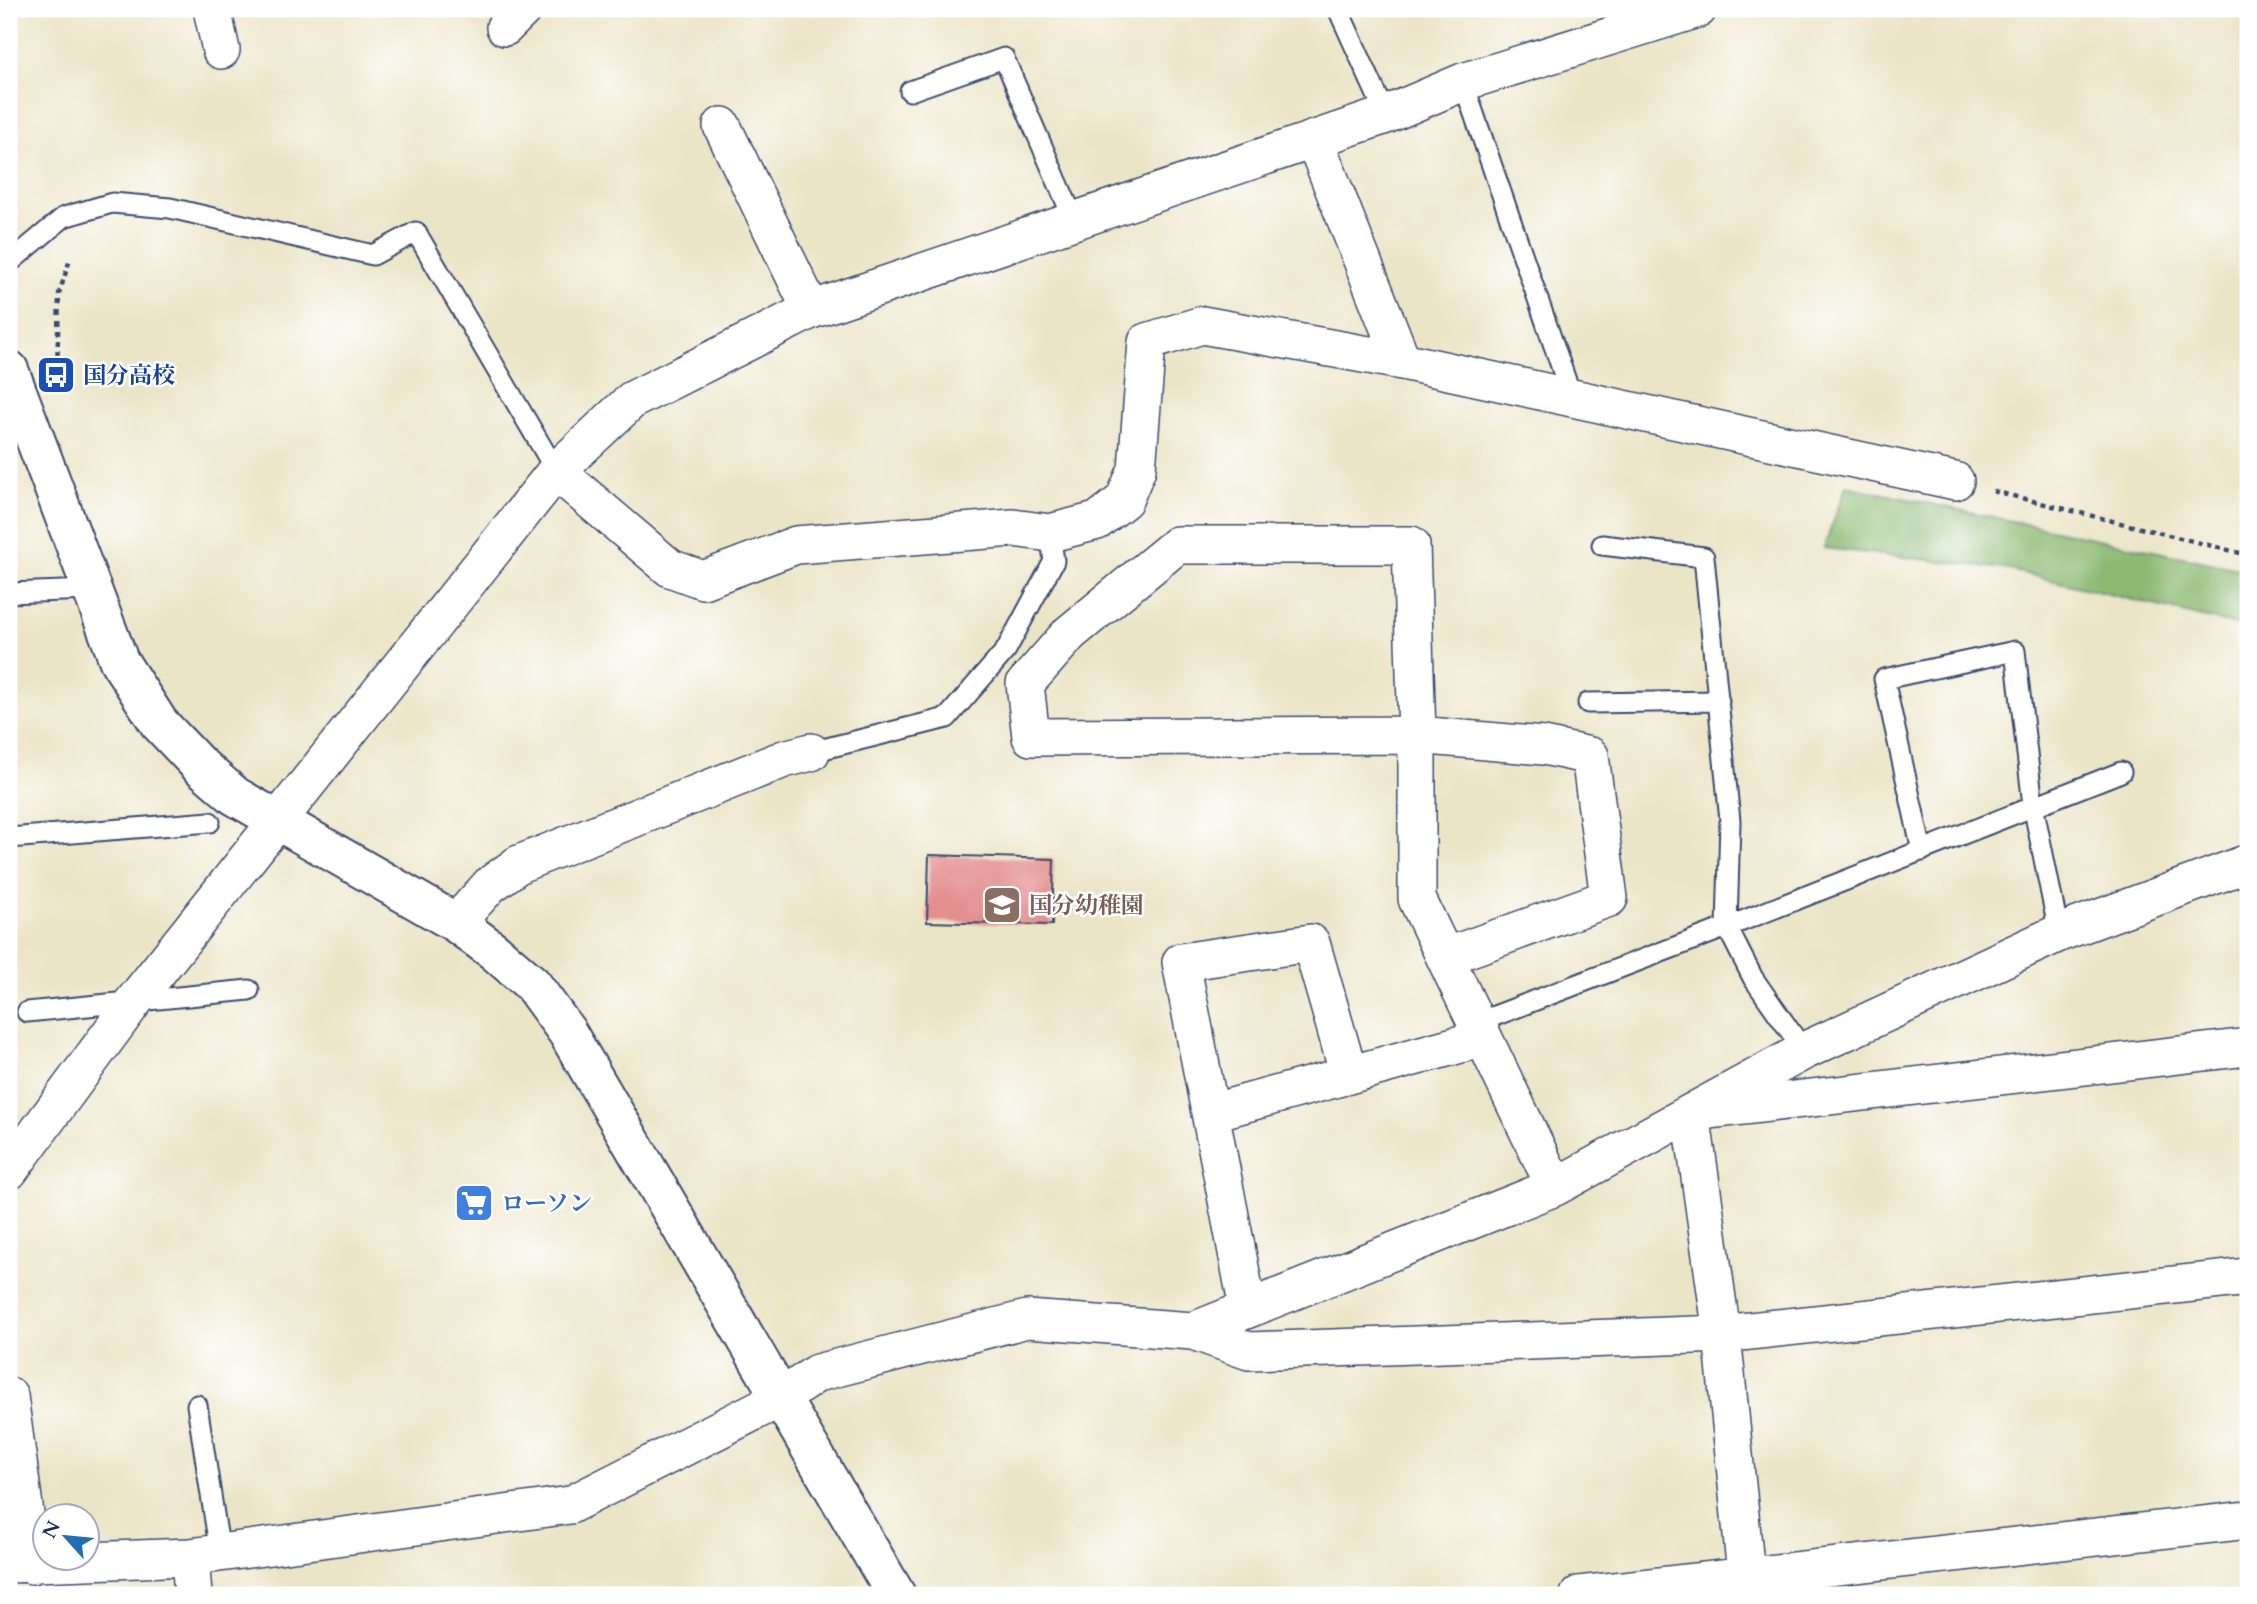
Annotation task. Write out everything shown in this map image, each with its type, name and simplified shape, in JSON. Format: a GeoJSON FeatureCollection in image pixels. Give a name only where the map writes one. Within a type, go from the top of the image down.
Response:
{"type":"FeatureCollection","features":[{"type":"Feature","properties":{"kind":"street"},"geometry":{"type":"LineString","coordinates":[[212,9],[221,50]]}},
{"type":"Feature","properties":{"kind":"street"},"geometry":{"type":"LineString","coordinates":[[14,1160],[134,1001],[556,471],[632,400],[811,310],[1386,115],[1463,82],[1690,10]]}},
{"type":"Feature","properties":{"kind":"street"},"geometry":{"type":"LineString","coordinates":[[722,126],[811,310]]}},
{"type":"Feature","properties":{"kind":"street"},"geometry":{"type":"LineString","coordinates":[[1314,139],[1402,361]]}},
{"type":"Feature","properties":{"kind":"street"},"geometry":{"type":"LineString","coordinates":[[556,471],[670,568],[702,580],[796,545],[1013,528],[1050,533],[1097,520],[1124,500],[1137,469],[1147,342],[1202,325],[1402,361],[1955,481]]}},
{"type":"Feature","properties":{"kind":"street"},"geometry":{"type":"LineString","coordinates":[[10,376],[119,662],[159,723],[199,765],[235,796],[456,923],[532,984],[567,1032],[896,1595]]}},
{"type":"Feature","properties":{"kind":"street"},"geometry":{"type":"LineString","coordinates":[[1445,957],[1609,898],[1590,756],[1544,746],[1417,735],[1031,737],[1025,684],[1070,633],[1177,545],[1411,545],[1417,735],[1416,899],[1555,1187]]}},
{"type":"Feature","properties":{"kind":"street"},"geometry":{"type":"LineString","coordinates":[[456,923],[490,885],[519,864],[783,759],[811,752]]}},
{"type":"Feature","properties":{"kind":"street"},"geometry":{"type":"LineString","coordinates":[[1193,1331],[1555,1187],[1804,1051],[2059,933],[2248,863]]}},
{"type":"Feature","properties":{"kind":"street"},"geometry":{"type":"LineString","coordinates":[[1248,1309],[1181,962],[1311,943],[1349,1074]]}},
{"type":"Feature","properties":{"kind":"street"},"geometry":{"type":"LineString","coordinates":[[1210,1113],[1349,1074],[1479,1030]]}},
{"type":"Feature","properties":{"kind":"street"},"geometry":{"type":"LineString","coordinates":[[1692,1112],[2248,1047]]}},
{"type":"Feature","properties":{"kind":"street"},"geometry":{"type":"LineString","coordinates":[[1692,1112],[1722,1334],[1747,1585]]}},
{"type":"Feature","properties":{"kind":"street"},"geometry":{"type":"LineString","coordinates":[[9,1396],[20,1565],[205,1555],[570,1505],[781,1398],[817,1373],[1027,1319],[1193,1331],[1248,1351],[1722,1334],[2248,1277]]}},
{"type":"Feature","properties":{"kind":"street"},"geometry":{"type":"LineString","coordinates":[[1579,1595],[1747,1585],[2248,1520]]}},
{"type":"Feature","properties":{"kind":"street"},"geometry":{"type":"LineString","coordinates":[[193,1595],[205,1555]]}},
{"type":"Feature","properties":{"kind":"lane"},"geometry":{"type":"LineString","coordinates":[[1338,9],[1386,115]]}},
{"type":"Feature","properties":{"kind":"lane"},"geometry":{"type":"LineString","coordinates":[[910,91],[1004,58],[1074,220]]}},
{"type":"Feature","properties":{"kind":"lane"},"geometry":{"type":"LineString","coordinates":[[1463,82],[1572,398]]}},
{"type":"Feature","properties":{"kind":"lane"},"geometry":{"type":"LineString","coordinates":[[9,263],[64,217],[113,203],[170,208],[373,255],[416,232],[556,471]]}},
{"type":"Feature","properties":{"kind":"lane"},"geometry":{"type":"LineString","coordinates":[[811,752],[947,718],[1006,650],[1054,561],[1050,533]]}},
{"type":"Feature","properties":{"kind":"lane"},"geometry":{"type":"LineString","coordinates":[[1602,545],[1704,557],[1730,821],[1727,927],[1753,978],[1804,1051]]}},
{"type":"Feature","properties":{"kind":"lane"},"geometry":{"type":"LineString","coordinates":[[9,593],[91,590]]}},
{"type":"Feature","properties":{"kind":"lane"},"geometry":{"type":"LineString","coordinates":[[1922,850],[1884,679],[2015,651],[2033,805],[2059,933]]}},
{"type":"Feature","properties":{"kind":"lane"},"geometry":{"type":"LineString","coordinates":[[1588,703],[1718,701]]}},
{"type":"Feature","properties":{"kind":"lane"},"geometry":{"type":"LineString","coordinates":[[1479,1030],[1727,927],[2121,772]]}},
{"type":"Feature","properties":{"kind":"lane"},"geometry":{"type":"LineString","coordinates":[[9,838],[210,822]]}},
{"type":"Feature","properties":{"kind":"lane"},"geometry":{"type":"LineString","coordinates":[[27,1012],[249,990]]}},
{"type":"Feature","properties":{"kind":"lane"},"geometry":{"type":"LineString","coordinates":[[197,1405],[205,1555]]}},
{"type":"Feature","properties":{"kind":"path"},"geometry":{"type":"LineString","coordinates":[[1955,481],[2248,555]]}},
{"type":"Feature","properties":{"kind":"green space"},"geometry":{"type":"Polygon","coordinates":[[[1846,486],[2248,571],[2248,628],[2006,569],[1824,548],[1846,486]]]}},
{"type":"Feature","properties":{"kind":"building"},"geometry":{"type":"Polygon","coordinates":[[[929,855],[1054,859],[1052,925],[927,922],[929,855]]]}},
{"type":"Feature","properties":{"kind":"place","name":"国分高校"},"geometry":{"type":"Point","coordinates":[56,375]}},
{"type":"Feature","properties":{"kind":"place","name":"国分幼稚園"},"geometry":{"type":"Point","coordinates":[1002,905]}},
{"type":"Feature","properties":{"kind":"place","name":"ローソン"},"geometry":{"type":"Point","coordinates":[474,1203]}}]}
